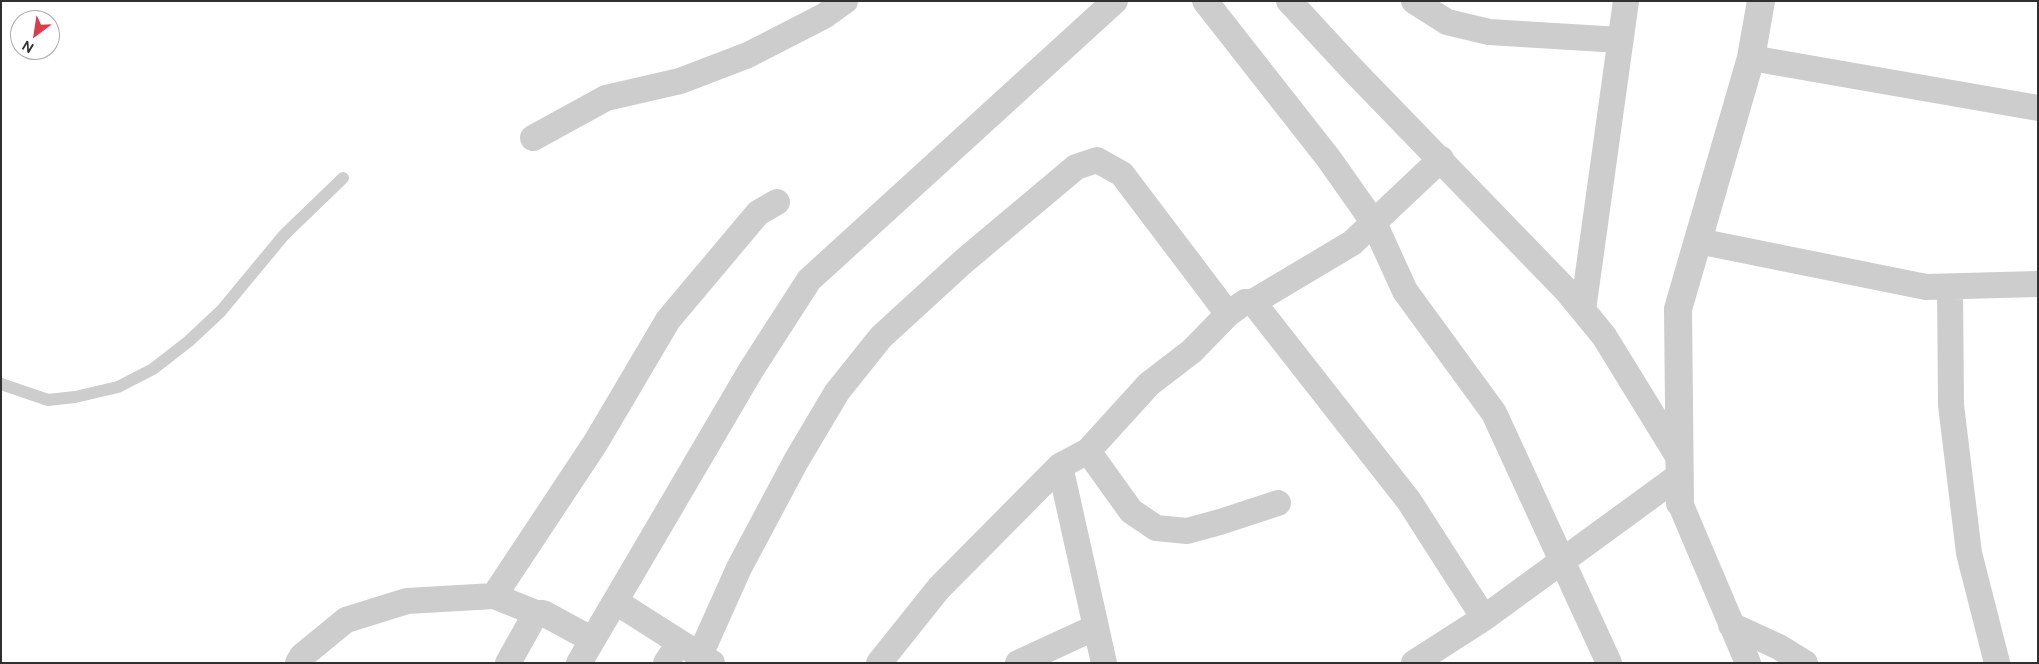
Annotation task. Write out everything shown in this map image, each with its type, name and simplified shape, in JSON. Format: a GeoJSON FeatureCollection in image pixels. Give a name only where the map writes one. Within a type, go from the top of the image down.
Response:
{"type":"FeatureCollection","features":[{"type":"Feature","properties":{"kind":"street"},"geometry":{"type":"LineString","coordinates":[[533,138],[606,98],[680,81],[748,55],[824,16],[845,1]]}},
{"type":"Feature","properties":{"kind":"street"},"geometry":{"type":"LineString","coordinates":[[579,663],[591,639],[616,602],[750,370],[809,280],[1115,1]]}},
{"type":"Feature","properties":{"kind":"street"},"geometry":{"type":"LineString","coordinates":[[1204,1],[1329,159],[1374,223],[1404,291],[1494,413],[1609,663]]}},
{"type":"Feature","properties":{"kind":"street"},"geometry":{"type":"LineString","coordinates":[[1288,1],[1441,159],[1583,310],[1604,336],[1680,467]]}},
{"type":"Feature","properties":{"kind":"street"},"geometry":{"type":"LineString","coordinates":[[1414,1],[1447,22],[1489,32],[1620,40]]}},
{"type":"Feature","properties":{"kind":"street"},"geometry":{"type":"LineString","coordinates":[[1583,310],[1626,1]]}},
{"type":"Feature","properties":{"kind":"street"},"geometry":{"type":"LineString","coordinates":[[1748,663],[1680,503],[1678,309],[1751,58],[1761,1]]}},
{"type":"Feature","properties":{"kind":"street"},"geometry":{"type":"LineString","coordinates":[[1751,58],[2038,108]]}},
{"type":"Feature","properties":{"kind":"street"},"geometry":{"type":"LineString","coordinates":[[879,663],[939,588],[1060,466],[1088,451],[1148,384],[1192,351],[1228,314],[1245,302],[1253,302],[1352,243],[1441,159]]}},
{"type":"Feature","properties":{"kind":"street"},"geometry":{"type":"LineString","coordinates":[[616,602],[689,656],[796,462],[838,392],[888,331],[964,261],[1076,167],[1097,160],[1122,174],[1228,314]]}},
{"type":"Feature","properties":{"kind":"street"},"geometry":{"type":"LineString","coordinates":[[494,596],[596,442],[668,320],[758,212],[776,202]]}},
{"type":"Feature","properties":{"kind":"street"},"geometry":{"type":"LineString","coordinates":[[1698,241],[1926,287],[2038,284]]}},
{"type":"Feature","properties":{"kind":"street"},"geometry":{"type":"LineString","coordinates":[[1950,287],[1951,406],[1969,553],[1997,663]]}},
{"type":"Feature","properties":{"kind":"street"},"geometry":{"type":"LineString","coordinates":[[1253,302],[1409,501],[1484,618]]}},
{"type":"Feature","properties":{"kind":"street"},"geometry":{"type":"LineString","coordinates":[[1088,451],[1131,511],[1156,528],[1187,530],[1220,522],[1278,503]]}},
{"type":"Feature","properties":{"kind":"street"},"geometry":{"type":"LineString","coordinates":[[1060,466],[1104,663]]}},
{"type":"Feature","properties":{"kind":"street"},"geometry":{"type":"LineString","coordinates":[[1414,663],[1484,618],[1563,561],[1680,467]]}},
{"type":"Feature","properties":{"kind":"street"},"geometry":{"type":"LineString","coordinates":[[298,663],[302,656],[346,620],[407,600],[494,596],[536,613],[543,613],[591,639]]}},
{"type":"Feature","properties":{"kind":"street"},"geometry":{"type":"LineString","coordinates":[[508,663],[536,613]]}},
{"type":"Feature","properties":{"kind":"street"},"geometry":{"type":"LineString","coordinates":[[1731,625],[1779,647],[1805,663]]}},
{"type":"Feature","properties":{"kind":"street"},"geometry":{"type":"LineString","coordinates":[[1018,663],[1096,627]]}},
{"type":"Feature","properties":{"kind":"lane"},"geometry":{"type":"LineString","coordinates":[[1,384],[48,400],[75,397],[118,387],[153,369],[189,341],[221,311],[284,235],[343,178]]}}]}
